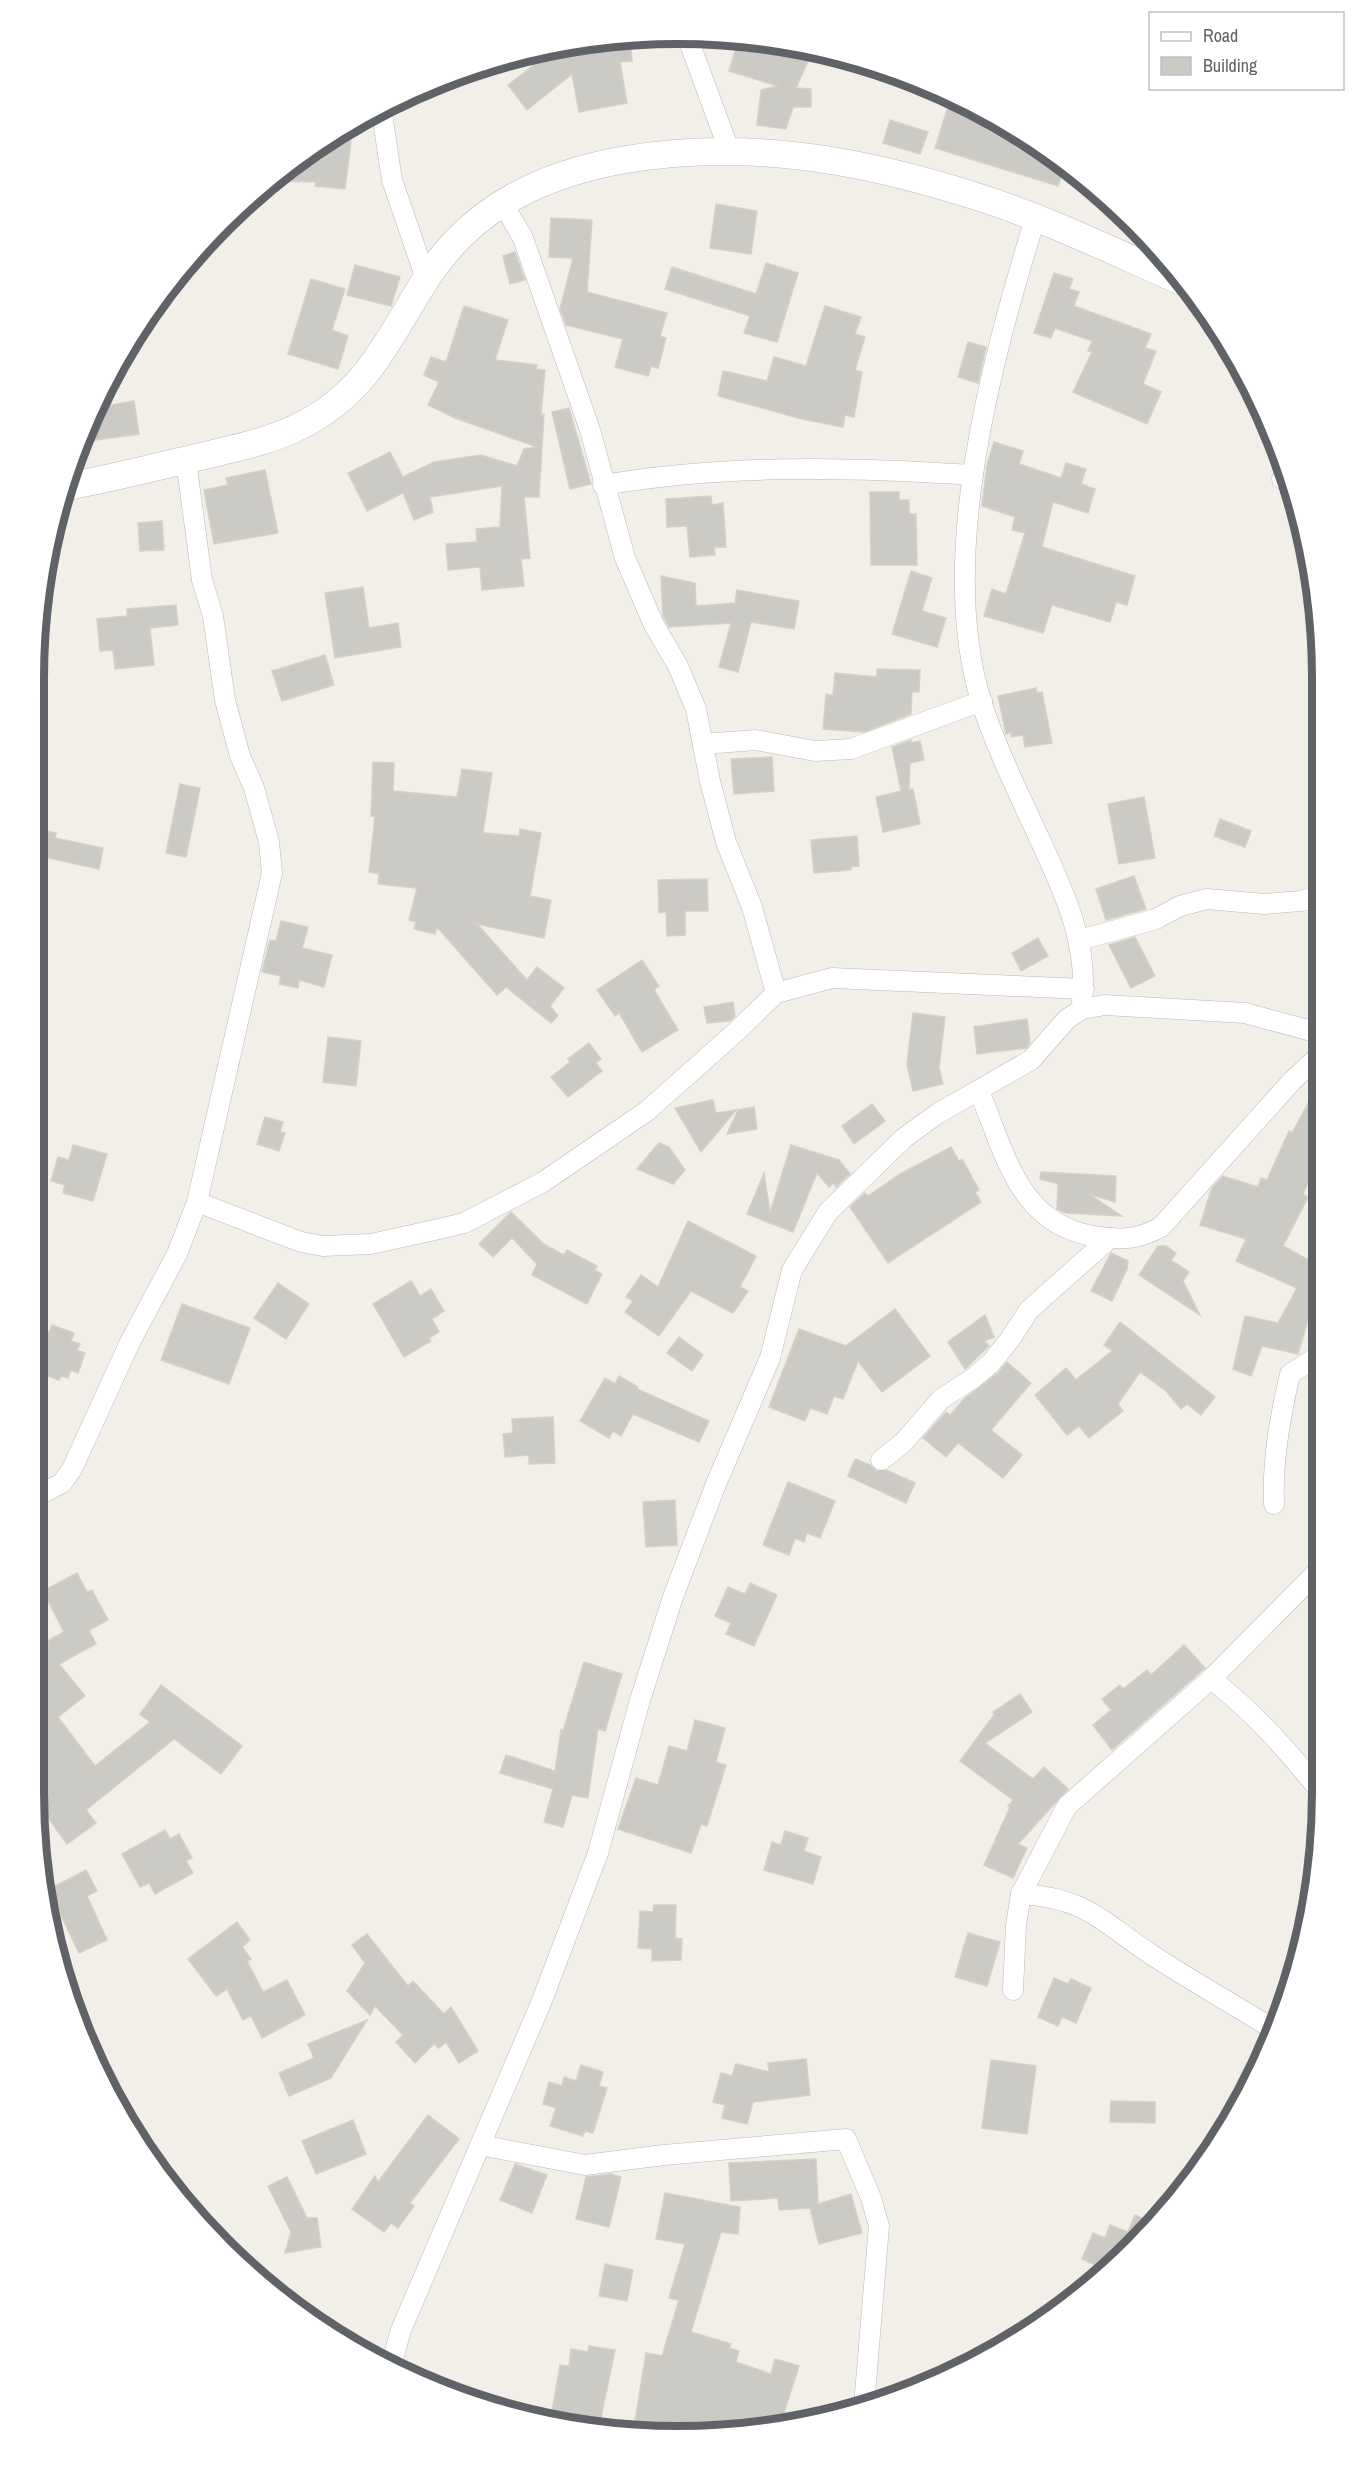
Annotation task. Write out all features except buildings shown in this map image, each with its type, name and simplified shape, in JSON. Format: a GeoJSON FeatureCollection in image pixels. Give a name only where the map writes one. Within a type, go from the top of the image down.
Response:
{"type":"FeatureCollection","features":[{"type":"Feature","properties":{"kind":"street"},"geometry":{"type":"LineString","coordinates":[[690,44],[729,150]]}},
{"type":"Feature","properties":{"kind":"street"},"geometry":{"type":"LineString","coordinates":[[383,117],[392,180],[426,279]]}},
{"type":"Feature","properties":{"kind":"street"},"geometry":{"type":"LineString","coordinates":[[74,485],[269,441],[324,413],[366,372],[426,279],[455,242],[502,202],[549,179],[586,166],[663,153],[729,150],[803,154],[861,165],[980,197],[1168,275]]}},
{"type":"Feature","properties":{"kind":"street"},"geometry":{"type":"LineString","coordinates":[[502,202],[518,226],[590,430],[603,485],[625,558],[654,625],[689,688],[726,842],[752,908],[776,993]]}},
{"type":"Feature","properties":{"kind":"street"},"geometry":{"type":"LineString","coordinates":[[1035,219],[1008,306],[973,475],[968,506],[967,633],[982,702],[1004,763],[1061,886],[1080,940],[1084,989],[1082,1009]]}},
{"type":"Feature","properties":{"kind":"street"},"geometry":{"type":"LineString","coordinates":[[43,1493],[62,1483],[72,1469],[130,1342],[177,1254],[198,1202],[272,873],[269,842],[254,788],[240,756],[225,700],[213,616],[202,580],[186,460]]}},
{"type":"Feature","properties":{"kind":"street"},"geometry":{"type":"LineString","coordinates":[[603,485],[655,476],[755,470],[906,471],[973,475]]}},
{"type":"Feature","properties":{"kind":"street"},"geometry":{"type":"LineString","coordinates":[[703,744],[756,740],[815,752],[851,749],[982,702]]}},
{"type":"Feature","properties":{"kind":"street"},"geometry":{"type":"LineString","coordinates":[[1080,940],[1156,920],[1180,906],[1207,899],[1264,904],[1312,898]]}},
{"type":"Feature","properties":{"kind":"street"},"geometry":{"type":"LineString","coordinates":[[198,1202],[301,1242],[323,1246],[371,1244],[464,1223],[543,1182],[647,1111],[776,993],[832,978],[1084,989]]}},
{"type":"Feature","properties":{"kind":"street"},"geometry":{"type":"LineString","coordinates":[[393,2359],[401,2331],[542,2004],[598,1854],[640,1700],[673,1597],[716,1484],[770,1358],[796,1263],[828,1212],[878,1161],[937,1114],[1031,1060],[1067,1019],[1082,1009],[1106,1005],[1245,1013],[1312,1031]]}},
{"type":"Feature","properties":{"kind":"street"},"geometry":{"type":"LineString","coordinates":[[979,1091],[1018,1185],[1035,1208],[1056,1224],[1086,1235],[1131,1239],[1145,1236],[1161,1227],[1292,1081],[1312,1062]]}},
{"type":"Feature","properties":{"kind":"street"},"geometry":{"type":"LineString","coordinates":[[881,1460],[903,1443],[941,1399],[972,1379],[991,1363],[1029,1310],[1110,1238]]}},
{"type":"Feature","properties":{"kind":"street"},"geometry":{"type":"LineString","coordinates":[[1274,1504],[1273,1486],[1280,1418],[1290,1374],[1312,1360]]}},
{"type":"Feature","properties":{"kind":"street"},"geometry":{"type":"LineString","coordinates":[[1013,1990],[1016,1925],[1021,1894],[1060,1817],[1073,1799],[1211,1679],[1312,1577]]}},
{"type":"Feature","properties":{"kind":"street"},"geometry":{"type":"LineString","coordinates":[[1211,1679],[1230,1694],[1284,1747],[1312,1779]]}},
{"type":"Feature","properties":{"kind":"street"},"geometry":{"type":"LineString","coordinates":[[1021,1894],[1059,1898],[1096,1914],[1150,1954],[1268,2026]]}},
{"type":"Feature","properties":{"kind":"street"},"geometry":{"type":"LineString","coordinates":[[480,2145],[585,2165],[686,2152],[846,2139],[871,2198],[879,2226],[865,2398]]}}]}
